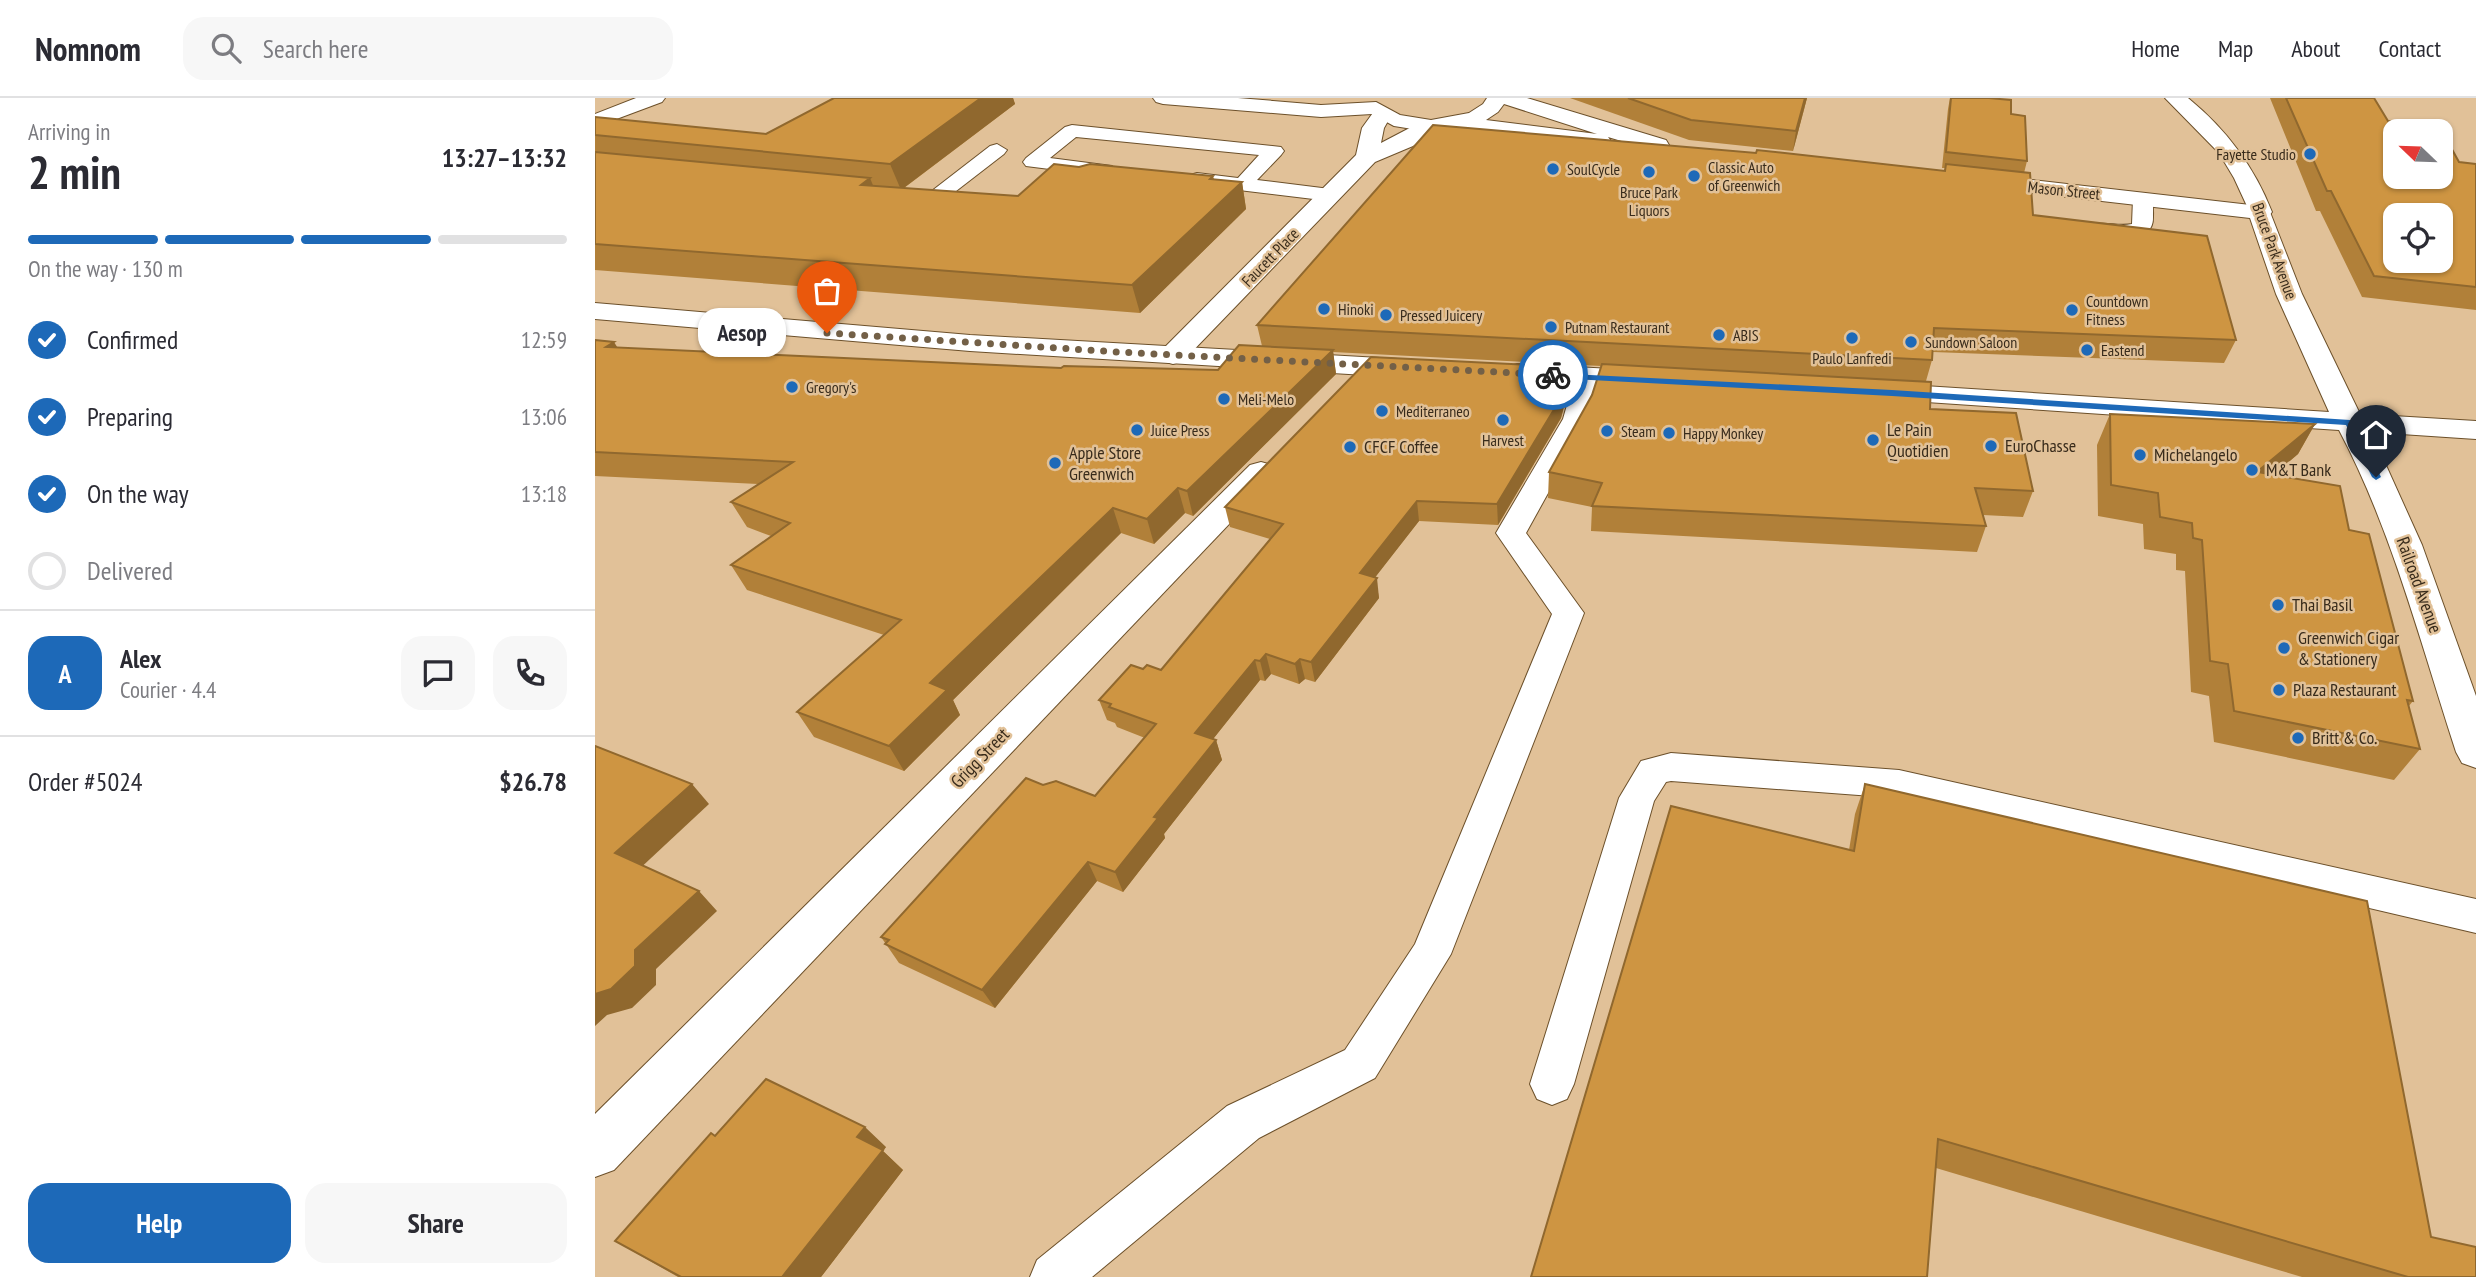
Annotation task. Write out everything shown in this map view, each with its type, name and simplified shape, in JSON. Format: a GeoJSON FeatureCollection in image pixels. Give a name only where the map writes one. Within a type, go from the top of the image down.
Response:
{"type":"FeatureCollection","features":[{"type":"Feature","properties":{"kind":"main road"},"geometry":{"type":"LineString","coordinates":[[595,121],[655,98]]}},
{"type":"Feature","properties":{"kind":"main road"},"geometry":{"type":"LineString","coordinates":[[1163,98],[1321,111],[1379,107],[1406,123],[1431,126],[1475,118],[1491,108],[1497,98]]}},
{"type":"Feature","properties":{"kind":"main road"},"geometry":{"type":"LineString","coordinates":[[1507,98],[1658,145]]}},
{"type":"Feature","properties":{"kind":"main road","name":"Bruce Park Avenue"},"geometry":{"type":"LineString","coordinates":[[2175,98],[2206,123],[2227,147],[2253,192],[2289,294],[2350,422]]}},
{"type":"Feature","properties":{"kind":"main road","name":"Faucett Place"},"geometry":{"type":"LineString","coordinates":[[1367,157],[1379,107]]}},
{"type":"Feature","properties":{"kind":"main road"},"geometry":{"type":"LineString","coordinates":[[1456,123],[1686,148]]}},
{"type":"Feature","properties":{"kind":"main road","name":"Faucett Place"},"geometry":{"type":"LineString","coordinates":[[1173,355],[1367,157],[1405,141],[1431,126]]}},
{"type":"Feature","properties":{"kind":"main road","name":"Mason Street"},"geometry":{"type":"LineString","coordinates":[[1963,179],[2260,212]]}},
{"type":"Feature","properties":{"kind":"main road"},"geometry":{"type":"LineString","coordinates":[[595,312],[827,333],[1441,370]]}},
{"type":"Feature","properties":{"kind":"main road"},"geometry":{"type":"LineString","coordinates":[[1333,399],[1365,365]]}},
{"type":"Feature","properties":{"kind":"main road"},"geometry":{"type":"LineString","coordinates":[[1496,372],[1682,382]]}},
{"type":"Feature","properties":{"kind":"main road"},"geometry":{"type":"LineString","coordinates":[[1844,390],[2476,430]]}},
{"type":"Feature","properties":{"kind":"main road","name":"Railroad Avenue"},"geometry":{"type":"LineString","coordinates":[[2350,422],[2367,454],[2405,545],[2476,752]]}},
{"type":"Feature","properties":{"kind":"main road","name":"Grigg Street"},"geometry":{"type":"LineString","coordinates":[[595,1151],[1284,449]]}},
{"type":"Feature","properties":{"kind":"lane"},"geometry":{"type":"LineString","coordinates":[[1124,172],[1033,162],[1072,131],[1274,151],[1243,184]]}},
{"type":"Feature","properties":{"kind":"lane"},"geometry":{"type":"LineString","coordinates":[[931,201],[997,150]]}},
{"type":"Feature","properties":{"kind":"lane"},"geometry":{"type":"LineString","coordinates":[[1177,177],[1330,195]]}},
{"type":"Feature","properties":{"kind":"lane"},"geometry":{"type":"LineString","coordinates":[[904,199],[957,204]]}},
{"type":"Feature","properties":{"kind":"lane"},"geometry":{"type":"LineString","coordinates":[[2083,227],[2137,230],[2143,226],[2143,199]]}},
{"type":"Feature","properties":{"kind":"lane"},"geometry":{"type":"LineString","coordinates":[[1053,1277],[1243,1122],[1360,1063],[1431,954],[1569,612],[1511,533],[1576,419],[1588,377]]}},
{"type":"Feature","properties":{"kind":"lane"},"geometry":{"type":"LineString","coordinates":[[1552,1084],[1637,797],[1654,771],[1671,766],[1899,784],[2476,916]]}},
{"type":"Feature","properties":{"kind":"building"},"geometry":{"type":"Polygon","coordinates":[[[834,98],[981,98],[890,164],[595,135],[595,117],[766,134],[834,98]]]}},
{"type":"Feature","properties":{"kind":"building"},"geometry":{"type":"Polygon","coordinates":[[[1628,98],[1805,98],[1796,131],[1691,120],[1628,98]]]}},
{"type":"Feature","properties":{"kind":"building"},"geometry":{"type":"Polygon","coordinates":[[[1951,98],[2011,100],[2011,114],[2025,116],[2027,161],[1946,152],[1951,98]]]}},
{"type":"Feature","properties":{"kind":"building"},"geometry":{"type":"Polygon","coordinates":[[[2286,98],[2374,98],[2387,119],[2383,119],[2383,189],[2453,189],[2453,151],[2459,162],[2476,164],[2476,287],[2374,276],[2331,191],[2327,191],[2286,98]]]}},
{"type":"Feature","properties":{"kind":"building"},"geometry":{"type":"Polygon","coordinates":[[[1433,125],[1756,153],[1757,150],[1945,171],[1946,164],[2030,173],[2033,215],[2207,236],[2236,340],[1934,328],[1932,360],[1257,325],[1433,125]]]}},
{"type":"Feature","properties":{"kind":"building"},"geometry":{"type":"Polygon","coordinates":[[[595,152],[870,178],[861,185],[1018,196],[1054,164],[1079,167],[1090,164],[1213,176],[1210,179],[1242,182],[1132,285],[595,244],[595,152]]]}},
{"type":"Feature","properties":{"kind":"building"},"geometry":{"type":"Polygon","coordinates":[[[595,340],[614,342],[606,347],[1061,368],[1218,370],[1239,345],[1333,350],[1187,491],[1178,488],[1147,519],[1113,508],[930,683],[947,690],[889,746],[797,712],[901,620],[731,565],[790,523],[731,502],[793,462],[595,452],[595,340]]]}},
{"type":"Feature","properties":{"kind":"building"},"geometry":{"type":"Polygon","coordinates":[[[1371,357],[1570,367],[1561,398],[1497,504],[1417,501],[1360,573],[1377,578],[1311,662],[1300,659],[1295,664],[1266,654],[1260,661],[1255,660],[1195,733],[1216,740],[1154,817],[1158,818],[1115,872],[1088,862],[982,990],[885,944],[889,940],[881,937],[1026,778],[1043,785],[1056,781],[1095,796],[1156,724],[1109,707],[1111,704],[1099,700],[1131,665],[1143,669],[1147,665],[1161,670],[1283,524],[1225,507],[1371,357]]]}},
{"type":"Feature","properties":{"kind":"building"},"geometry":{"type":"Polygon","coordinates":[[[1602,364],[1931,382],[1930,409],[2016,413],[2033,491],[1975,488],[1986,526],[1592,506],[1602,483],[1549,472],[1592,395],[1602,364]]]}},
{"type":"Feature","properties":{"kind":"building"},"geometry":{"type":"Polygon","coordinates":[[[2110,414],[2315,424],[2257,472],[2340,486],[2349,530],[2369,534],[2413,701],[2407,700],[2420,749],[2234,711],[2228,664],[2210,661],[2202,540],[2193,538],[2192,523],[2160,517],[2158,493],[2111,485],[2110,414]]]}},
{"type":"Feature","properties":{"kind":"building"},"geometry":{"type":"Polygon","coordinates":[[[595,746],[692,784],[615,853],[699,891],[635,950],[635,966],[611,989],[595,994],[595,746]]]}},
{"type":"Feature","properties":{"kind":"building"},"geometry":{"type":"Polygon","coordinates":[[[1865,784],[2367,901],[2431,1237],[2476,1247],[2476,1277],[2408,1277],[1938,1139],[1927,1277],[1531,1277],[1671,806],[1854,851],[1865,784]]]}},
{"type":"Feature","properties":{"kind":"building"},"geometry":{"type":"Polygon","coordinates":[[[766,1079],[865,1127],[857,1137],[883,1150],[782,1277],[681,1277],[615,1241],[711,1133],[715,1136],[766,1079]]]}},
{"type":"Feature","properties":{"kind":"way so far"},"geometry":{"type":"LineString","coordinates":[[827,333],[1013,346],[1553,375]]}},
{"type":"Feature","properties":{"kind":"place","name":"Fayette Studio"},"geometry":{"type":"Point","coordinates":[2310,154]}},
{"type":"Feature","properties":{"kind":"place","name":"SoulCycle"},"geometry":{"type":"Point","coordinates":[1553,169]}},
{"type":"Feature","properties":{"kind":"place","name":"Bruce Park Liquors"},"geometry":{"type":"Point","coordinates":[1649,172]}},
{"type":"Feature","properties":{"kind":"place","name":"Classic Auto of Greenwich"},"geometry":{"type":"Point","coordinates":[1694,176]}},
{"type":"Feature","properties":{"kind":"place","name":"Hinoki"},"geometry":{"type":"Point","coordinates":[1324,309]}},
{"type":"Feature","properties":{"kind":"place","name":"Countdown Fitness"},"geometry":{"type":"Point","coordinates":[2072,310]}},
{"type":"Feature","properties":{"kind":"place","name":"Pressed Juicery"},"geometry":{"type":"Point","coordinates":[1386,315]}},
{"type":"Feature","properties":{"kind":"place","name":"Putnam Restaurant"},"geometry":{"type":"Point","coordinates":[1551,327]}},
{"type":"Feature","properties":{"kind":"place","name":"Aesop"},"geometry":{"type":"Point","coordinates":[827,333]}},
{"type":"Feature","properties":{"kind":"place","name":"ABIS"},"geometry":{"type":"Point","coordinates":[1719,335]}},
{"type":"Feature","properties":{"kind":"place","name":"Paulo Lanfredi"},"geometry":{"type":"Point","coordinates":[1852,338]}},
{"type":"Feature","properties":{"kind":"place","name":"Sundown Saloon"},"geometry":{"type":"Point","coordinates":[1911,342]}},
{"type":"Feature","properties":{"kind":"place","name":"Eastend"},"geometry":{"type":"Point","coordinates":[2087,350]}},
{"type":"Feature","properties":{"kind":"place","name":"Gregory's"},"geometry":{"type":"Point","coordinates":[792,387]}},
{"type":"Feature","properties":{"kind":"place","name":"Meli-Melo"},"geometry":{"type":"Point","coordinates":[1224,399]}},
{"type":"Feature","properties":{"kind":"place","name":"Mediterraneo"},"geometry":{"type":"Point","coordinates":[1382,411]}},
{"type":"Feature","properties":{"kind":"place","name":"Harvest"},"geometry":{"type":"Point","coordinates":[1503,420]}},
{"type":"Feature","properties":{"kind":"place","name":"Juice Press"},"geometry":{"type":"Point","coordinates":[1137,430]}},
{"type":"Feature","properties":{"kind":"place","name":"Steam"},"geometry":{"type":"Point","coordinates":[1607,431]}},
{"type":"Feature","properties":{"kind":"place","name":"Happy Monkey"},"geometry":{"type":"Point","coordinates":[1669,433]}},
{"type":"Feature","properties":{"kind":"place","name":"Le Pain Quotidien"},"geometry":{"type":"Point","coordinates":[1873,440]}},
{"type":"Feature","properties":{"kind":"place","name":"EuroChasse"},"geometry":{"type":"Point","coordinates":[1991,446]}},
{"type":"Feature","properties":{"kind":"place","name":"CFCF Coffee"},"geometry":{"type":"Point","coordinates":[1350,447]}},
{"type":"Feature","properties":{"kind":"place","name":"Michelangelo"},"geometry":{"type":"Point","coordinates":[2140,455]}},
{"type":"Feature","properties":{"kind":"place","name":"Apple Store Greenwich"},"geometry":{"type":"Point","coordinates":[1055,463]}},
{"type":"Feature","properties":{"kind":"place","name":"M&T Bank"},"geometry":{"type":"Point","coordinates":[2252,470]}},
{"type":"Feature","properties":{"kind":"place","name":"Thai Basil"},"geometry":{"type":"Point","coordinates":[2278,605]}},
{"type":"Feature","properties":{"kind":"place","name":"Greenwich Cigar & Stationery"},"geometry":{"type":"Point","coordinates":[2284,648]}},
{"type":"Feature","properties":{"kind":"place","name":"Plaza Restaurant"},"geometry":{"type":"Point","coordinates":[2279,690]}},
{"type":"Feature","properties":{"kind":"place","name":"Britt & Co."},"geometry":{"type":"Point","coordinates":[2298,738]}},
{"type":"Feature","properties":{"kind":"route"},"geometry":{"type":"LineString","coordinates":[[1553,375],[2350,422],[2376,477]]}}]}
